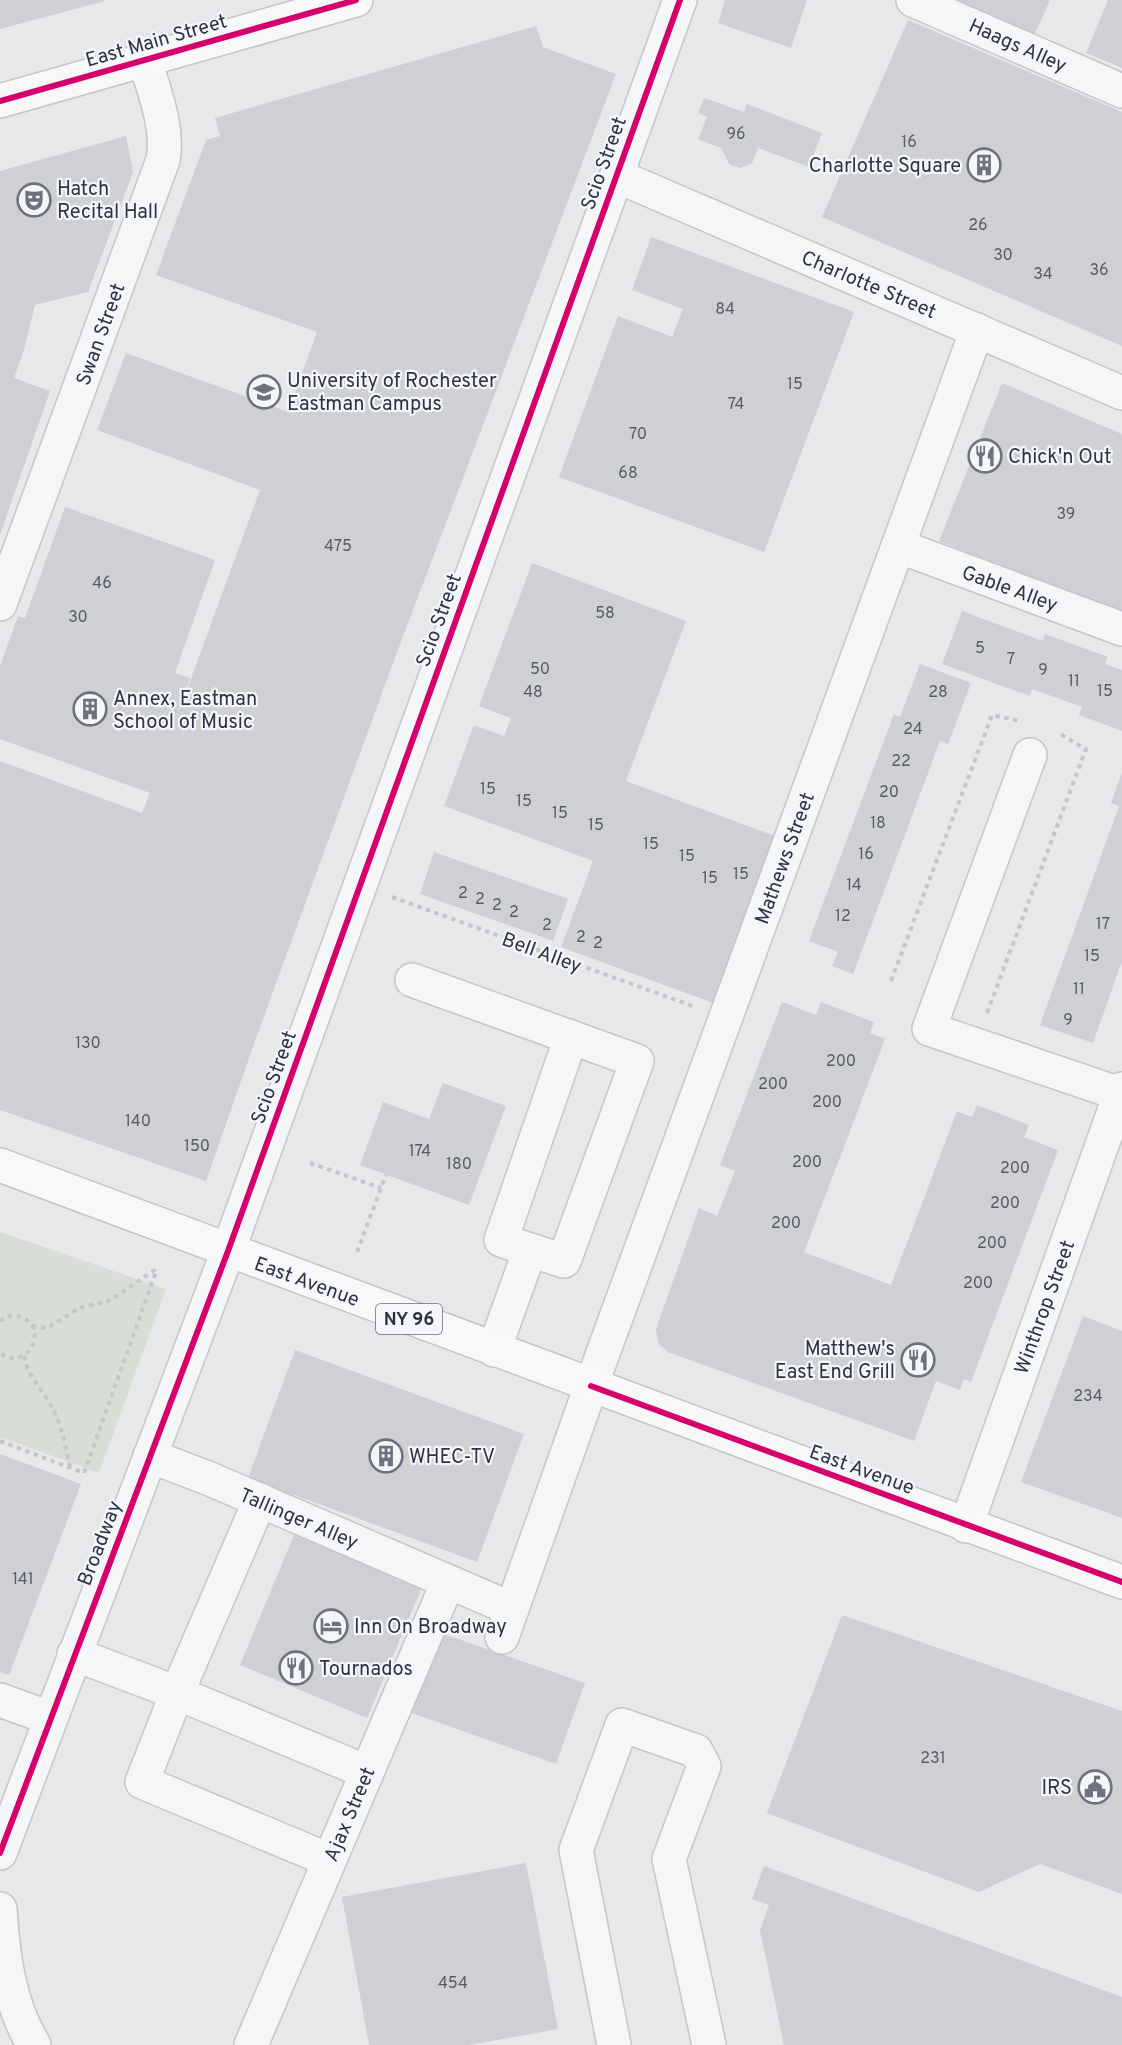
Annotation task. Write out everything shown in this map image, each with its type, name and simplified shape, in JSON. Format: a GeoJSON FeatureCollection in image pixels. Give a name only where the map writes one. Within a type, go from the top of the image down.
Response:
{"type":"FeatureCollection","features":[{"type":"Feature","properties":{"kind":"main road","name":"East Main Street"},"geometry":{"type":"LineString","coordinates":[[0,101],[356,0]]}},
{"type":"Feature","properties":{"kind":"main road","name":"East Avenue"},"geometry":{"type":"LineString","coordinates":[[0,1165],[966,1526],[1122,1582]]}},
{"type":"Feature","properties":{"kind":"street","name":"Scio Street"},"geometry":{"type":"LineString","coordinates":[[228,1251],[680,0]]}},
{"type":"Feature","properties":{"kind":"street","name":"Haags Alley"},"geometry":{"type":"LineString","coordinates":[[913,0],[1122,91]]}},
{"type":"Feature","properties":{"kind":"street","name":"Swan Street"},"geometry":{"type":"LineString","coordinates":[[0,604],[163,160],[165,148],[162,121],[145,60]]}},
{"type":"Feature","properties":{"kind":"street","name":"Charlotte Street"},"geometry":{"type":"LineString","coordinates":[[617,176],[1122,393]]}},
{"type":"Feature","properties":{"kind":"street","name":"Mathews Street"},"geometry":{"type":"LineString","coordinates":[[507,1623],[591,1386],[976,330]]}},
{"type":"Feature","properties":{"kind":"street","name":"Gable Alley"},"geometry":{"type":"LineString","coordinates":[[898,546],[1122,629]]}},
{"type":"Feature","properties":{"kind":"street"},"geometry":{"type":"LineString","coordinates":[[1030,755],[929,1029],[1121,1091]]}},
{"type":"Feature","properties":{"kind":"street"},"geometry":{"type":"LineString","coordinates":[[412,980],[571,1037],[637,1061],[564,1261],[501,1240],[571,1037]]}},
{"type":"Feature","properties":{"kind":"street","name":"Winthrop Street"},"geometry":{"type":"LineString","coordinates":[[966,1526],[1121,1091]]}},
{"type":"Feature","properties":{"kind":"street"},"geometry":{"type":"LineString","coordinates":[[494,1350],[530,1250]]}},
{"type":"Feature","properties":{"kind":"street","name":"Broadway"},"geometry":{"type":"LineString","coordinates":[[1,1856],[74,1654],[228,1251]]}},
{"type":"Feature","properties":{"kind":"street","name":"Tallinger Alley"},"geometry":{"type":"LineString","coordinates":[[150,1455],[448,1582],[507,1623]]}},
{"type":"Feature","properties":{"kind":"street"},"geometry":{"type":"LineString","coordinates":[[260,1500],[177,1693],[142,1782],[329,1860]]}},
{"type":"Feature","properties":{"kind":"street","name":"Ajax Street"},"geometry":{"type":"LineString","coordinates":[[251,2045],[448,1582]]}},
{"type":"Feature","properties":{"kind":"street"},"geometry":{"type":"LineString","coordinates":[[74,1654],[177,1693],[367,1772]]}},
{"type":"Feature","properties":{"kind":"street"},"geometry":{"type":"LineString","coordinates":[[0,1700],[50,1718]]}},
{"type":"Feature","properties":{"kind":"street"},"geometry":{"type":"LineString","coordinates":[[615,2045],[576,1850],[622,1725],[696,1751],[704,1766],[669,1859],[709,2045]]}},
{"type":"Feature","properties":{"kind":"street"},"geometry":{"type":"LineString","coordinates":[[0,1909],[3,1944],[12,1994],[24,2028],[34,2045]]}},
{"type":"Feature","properties":{"kind":"path"},"geometry":{"type":"LineString","coordinates":[[310,1163],[381,1188]]}},
{"type":"Feature","properties":{"kind":"path"},"geometry":{"type":"LineString","coordinates":[[357,1252],[386,1175]]}},
{"type":"Feature","properties":{"kind":"path"},"geometry":{"type":"LineString","coordinates":[[0,1441],[84,1473],[157,1269],[111,1300],[79,1308],[47,1328],[32,1326]]}},
{"type":"Feature","properties":{"kind":"path"},"geometry":{"type":"LineString","coordinates":[[0,1321],[14,1315],[24,1318],[32,1326],[35,1337],[32,1348],[24,1356],[13,1358],[0,1353]]}},
{"type":"Feature","properties":{"kind":"path"},"geometry":{"type":"LineString","coordinates":[[24,1356],[28,1369],[55,1414],[71,1468]]}},
{"type":"Feature","properties":{"kind":"shaded area"},"geometry":{"type":"Polygon","coordinates":[[[0,1232],[166,1289],[99,1473],[0,1437],[0,1232]]]}},
{"type":"Feature","properties":{"kind":"building"},"geometry":{"type":"Polygon","coordinates":[[[0,0],[105,0],[105,1],[0,29],[0,0]]]}},
{"type":"Feature","properties":{"kind":"building"},"geometry":{"type":"Polygon","coordinates":[[[725,0],[807,0],[791,48],[718,23],[725,0]]]}},
{"type":"Feature","properties":{"kind":"building"},"geometry":{"type":"Polygon","coordinates":[[[949,0],[1050,0],[1033,38],[949,0]]]}},
{"type":"Feature","properties":{"kind":"building"},"geometry":{"type":"Polygon","coordinates":[[[1108,0],[1122,0],[1122,68],[1086,53],[1108,0]]]}},
{"type":"Feature","properties":{"kind":"building","name":"Charlotte Square"},"geometry":{"type":"Polygon","coordinates":[[[908,20],[1122,112],[1122,346],[822,217],[908,20]]]}},
{"type":"Feature","properties":{"kind":"building","name":"University of Rochester Eastman Campus"},"geometry":{"type":"Polygon","coordinates":[[[536,26],[543,47],[616,74],[393,663],[206,1181],[0,1110],[0,761],[142,813],[150,793],[0,739],[0,666],[18,616],[25,618],[65,507],[215,560],[175,673],[190,678],[173,728],[260,490],[97,430],[126,353],[288,412],[317,332],[156,275],[206,140],[220,136],[215,118],[536,26]]]}},
{"type":"Feature","properties":{"kind":"building"},"geometry":{"type":"Polygon","coordinates":[[[704,98],[744,112],[747,104],[822,133],[809,167],[758,148],[752,163],[741,168],[730,165],[721,148],[698,139],[707,117],[698,113],[704,98]]]}},
{"type":"Feature","properties":{"kind":"building"},"geometry":{"type":"Polygon","coordinates":[[[126,136],[133,172],[88,292],[35,305],[24,350],[14,378],[50,391],[0,535],[0,171],[126,136]]]}},
{"type":"Feature","properties":{"kind":"building"},"geometry":{"type":"Polygon","coordinates":[[[651,237],[854,312],[764,552],[559,477],[618,316],[672,337],[683,309],[632,290],[651,237]]]}},
{"type":"Feature","properties":{"kind":"building"},"geometry":{"type":"Polygon","coordinates":[[[1002,383],[1122,434],[1122,616],[939,541],[1002,383]]]}},
{"type":"Feature","properties":{"kind":"building"},"geometry":{"type":"Polygon","coordinates":[[[532,563],[686,621],[626,781],[775,836],[713,1003],[561,947],[593,861],[444,806],[474,725],[504,736],[511,718],[479,706],[532,563]]]}},
{"type":"Feature","properties":{"kind":"building"},"geometry":{"type":"Polygon","coordinates":[[[962,611],[1043,641],[1045,634],[1108,657],[1105,664],[1122,670],[1122,731],[1079,715],[1082,707],[1032,689],[1030,696],[942,664],[962,611]]]}},
{"type":"Feature","properties":{"kind":"building"},"geometry":{"type":"Polygon","coordinates":[[[920,664],[971,683],[948,744],[940,741],[853,974],[832,966],[838,952],[809,941],[894,714],[900,717],[920,664]]]}},
{"type":"Feature","properties":{"kind":"building"},"geometry":{"type":"Polygon","coordinates":[[[1122,772],[1122,961],[1093,1043],[1040,1025],[1119,806],[1111,803],[1122,772]]]}},
{"type":"Feature","properties":{"kind":"building"},"geometry":{"type":"Polygon","coordinates":[[[434,852],[568,899],[553,941],[420,894],[434,852]]]}},
{"type":"Feature","properties":{"kind":"building"},"geometry":{"type":"Polygon","coordinates":[[[782,1002],[816,1015],[821,1002],[874,1022],[870,1033],[885,1039],[804,1252],[891,1285],[957,1111],[972,1117],[977,1105],[1029,1125],[1024,1137],[1058,1150],[971,1382],[964,1379],[960,1390],[936,1381],[914,1441],[668,1352],[658,1343],[656,1329],[699,1208],[717,1216],[735,1171],[720,1165],[782,1002]]]}},
{"type":"Feature","properties":{"kind":"building"},"geometry":{"type":"Polygon","coordinates":[[[443,1083],[506,1106],[469,1205],[360,1165],[383,1102],[429,1119],[443,1083]]]}},
{"type":"Feature","properties":{"kind":"building"},"geometry":{"type":"Polygon","coordinates":[[[1083,1316],[1122,1331],[1122,1518],[1021,1482],[1083,1316]]]}},
{"type":"Feature","properties":{"kind":"building","name":"WHEC-TV"},"geometry":{"type":"Polygon","coordinates":[[[295,1350],[524,1434],[477,1562],[248,1478],[295,1350]]]}},
{"type":"Feature","properties":{"kind":"building"},"geometry":{"type":"Polygon","coordinates":[[[0,1454],[81,1484],[9,1675],[0,1672],[0,1454]]]}},
{"type":"Feature","properties":{"kind":"building","name":"Inn On Broadway"},"geometry":{"type":"Polygon","coordinates":[[[294,1535],[422,1587],[367,1718],[240,1665],[294,1535]]]}},
{"type":"Feature","properties":{"kind":"building"},"geometry":{"type":"Polygon","coordinates":[[[842,1615],[1122,1711],[1122,1894],[1040,1864],[979,1892],[767,1813],[842,1615]]]}},
{"type":"Feature","properties":{"kind":"building"},"geometry":{"type":"Polygon","coordinates":[[[441,1633],[585,1683],[556,1764],[412,1713],[441,1633]]]}},
{"type":"Feature","properties":{"kind":"building"},"geometry":{"type":"Polygon","coordinates":[[[526,1863],[558,2029],[469,2045],[369,2045],[342,1897],[526,1863]]]}},
{"type":"Feature","properties":{"kind":"building"},"geometry":{"type":"Polygon","coordinates":[[[764,1866],[1122,1997],[1122,2045],[784,2045],[760,1930],[769,1905],[752,1899],[764,1866]]]}},
{"type":"Feature","properties":{"kind":"cycle path"},"geometry":{"type":"LineString","coordinates":[[0,101],[356,0]]}},
{"type":"Feature","properties":{"kind":"cycle path"},"geometry":{"type":"LineString","coordinates":[[0,1853],[228,1251],[680,0]]}},
{"type":"Feature","properties":{"kind":"cycle path"},"geometry":{"type":"LineString","coordinates":[[591,1386],[1122,1582]]}},
{"type":"Feature","properties":{"kind":"place","name":"Charlotte Square"},"geometry":{"type":"Point","coordinates":[984,165]}},
{"type":"Feature","properties":{"kind":"place","name":"Hatch Recital Hall"},"geometry":{"type":"Point","coordinates":[34,200]}},
{"type":"Feature","properties":{"kind":"place","name":"University of Rochester Eastman Campus"},"geometry":{"type":"Point","coordinates":[264,392]}},
{"type":"Feature","properties":{"kind":"place","name":"Chick'n Out"},"geometry":{"type":"Point","coordinates":[985,456]}},
{"type":"Feature","properties":{"kind":"place","name":"Annex, Eastman School of Music"},"geometry":{"type":"Point","coordinates":[90,709]}},
{"type":"Feature","properties":{"kind":"place","name":"Matthew's East End Grill"},"geometry":{"type":"Point","coordinates":[918,1360]}},
{"type":"Feature","properties":{"kind":"place","name":"WHEC-TV"},"geometry":{"type":"Point","coordinates":[386,1456]}},
{"type":"Feature","properties":{"kind":"place","name":"Inn On Broadway"},"geometry":{"type":"Point","coordinates":[331,1626]}},
{"type":"Feature","properties":{"kind":"place","name":"Tournados"},"geometry":{"type":"Point","coordinates":[296,1668]}},
{"type":"Feature","properties":{"kind":"place","name":"IRS"},"geometry":{"type":"Point","coordinates":[1095,1787]}}]}
